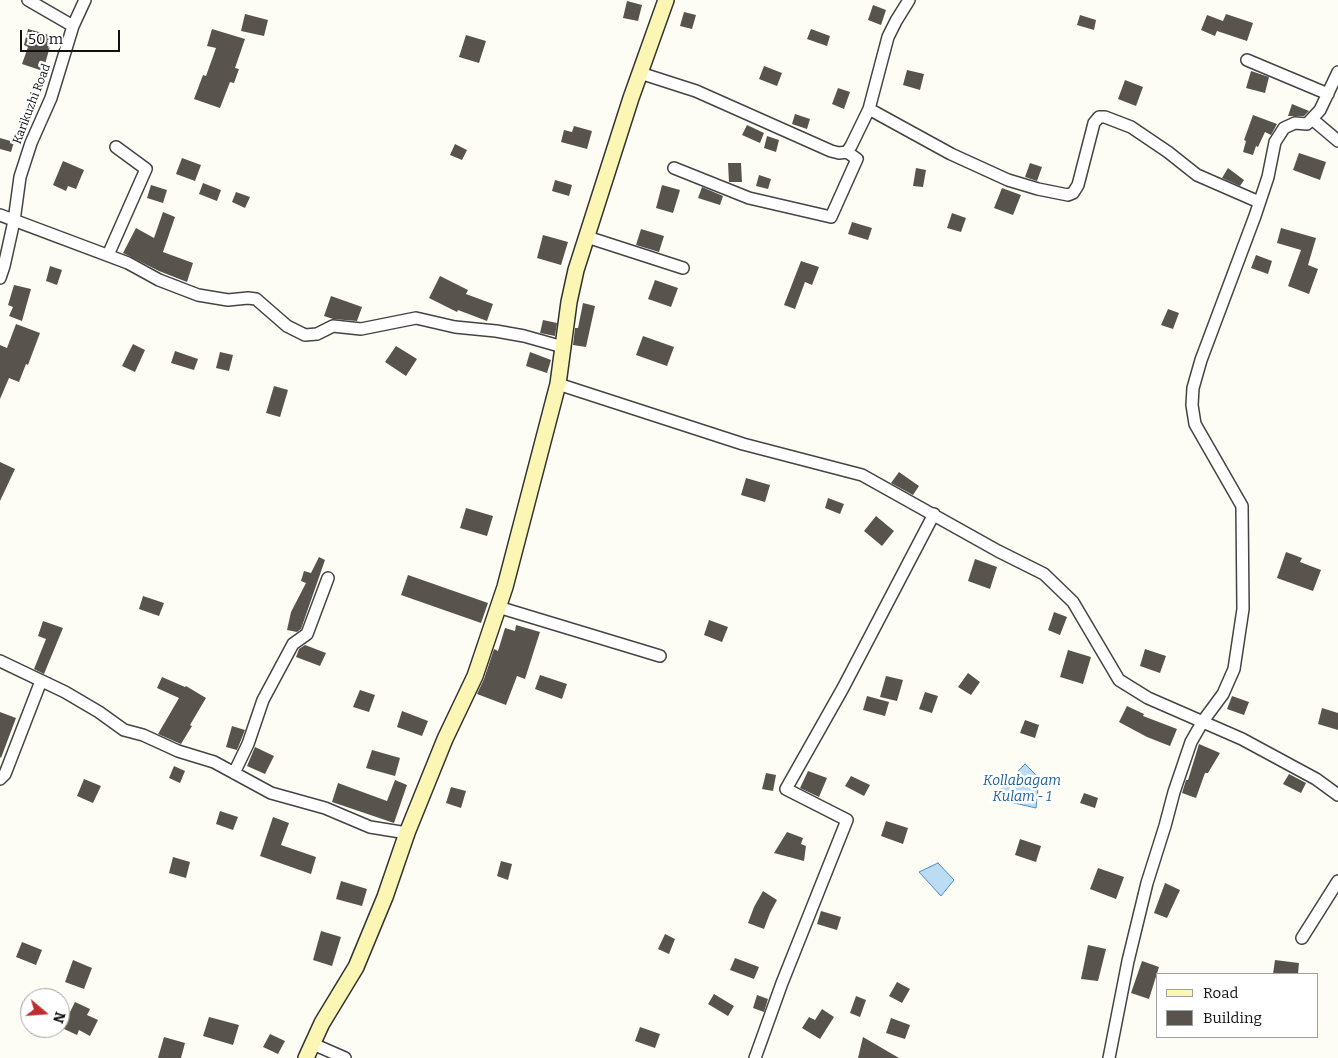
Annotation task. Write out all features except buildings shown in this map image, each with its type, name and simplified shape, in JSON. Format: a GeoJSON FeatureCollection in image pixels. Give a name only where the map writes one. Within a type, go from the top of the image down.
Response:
{"type":"FeatureCollection","features":[{"type":"Feature","properties":{"kind":"main road"},"geometry":{"type":"LineString","coordinates":[[306,1058],[322,1023],[356,967],[385,897],[407,834],[445,739],[474,676],[505,587],[558,384],[569,302],[576,270],[640,73],[666,0]]}},
{"type":"Feature","properties":{"kind":"street"},"geometry":{"type":"LineString","coordinates":[[28,0],[73,26]]}},
{"type":"Feature","properties":{"kind":"street","name":"Karikuzhi Road"},"geometry":{"type":"LineString","coordinates":[[0,278],[14,221],[20,177],[31,144],[51,98],[73,26],[85,0]]}},
{"type":"Feature","properties":{"kind":"street"},"geometry":{"type":"LineString","coordinates":[[847,152],[869,109],[888,37],[909,0]]}},
{"type":"Feature","properties":{"kind":"street"},"geometry":{"type":"LineString","coordinates":[[1247,60],[1328,94]]}},
{"type":"Feature","properties":{"kind":"street"},"geometry":{"type":"LineString","coordinates":[[1109,1058],[1146,883],[1191,742],[1223,694],[1234,669],[1243,609],[1242,506],[1195,424],[1192,405],[1193,388],[1201,360],[1268,177],[1275,142],[1284,128],[1294,123],[1306,124],[1312,119],[1320,110],[1338,72]]}},
{"type":"Feature","properties":{"kind":"street"},"geometry":{"type":"LineString","coordinates":[[640,73],[696,92],[831,151],[847,152],[857,159],[831,217],[749,198],[674,168]]}},
{"type":"Feature","properties":{"kind":"street"},"geometry":{"type":"LineString","coordinates":[[869,109],[951,154],[1008,180],[1068,195],[1073,193],[1078,185],[1094,123],[1099,117],[1105,117],[1138,131],[1197,176],[1259,202]]}},
{"type":"Feature","properties":{"kind":"street"},"geometry":{"type":"LineString","coordinates":[[1312,119],[1338,142]]}},
{"type":"Feature","properties":{"kind":"street"},"geometry":{"type":"LineString","coordinates":[[108,255],[146,169],[116,148]]}},
{"type":"Feature","properties":{"kind":"street"},"geometry":{"type":"LineString","coordinates":[[0,215],[128,263],[159,280],[198,295],[228,300],[256,299],[287,326],[304,335],[317,334],[333,326],[361,329],[416,318],[455,327],[515,334],[563,347]]}},
{"type":"Feature","properties":{"kind":"street"},"geometry":{"type":"LineString","coordinates":[[587,237],[683,268]]}},
{"type":"Feature","properties":{"kind":"street"},"geometry":{"type":"LineString","coordinates":[[558,384],[744,444],[862,475],[998,551],[1044,574],[1073,602],[1119,680],[1148,698],[1258,748],[1316,779],[1338,795]]}},
{"type":"Feature","properties":{"kind":"street"},"geometry":{"type":"LineString","coordinates":[[754,1058],[847,820],[786,789],[843,688],[934,514]]}},
{"type":"Feature","properties":{"kind":"street"},"geometry":{"type":"LineString","coordinates":[[234,773],[248,744],[267,692],[293,644],[307,634],[328,578]]}},
{"type":"Feature","properties":{"kind":"street"},"geometry":{"type":"LineString","coordinates":[[498,607],[660,656]]}},
{"type":"Feature","properties":{"kind":"street"},"geometry":{"type":"LineString","coordinates":[[0,661],[99,712],[124,730],[144,736],[178,751],[214,762],[271,793],[324,808],[370,827],[407,834]]}},
{"type":"Feature","properties":{"kind":"street"},"geometry":{"type":"LineString","coordinates":[[0,779],[5,774],[41,681]]}},
{"type":"Feature","properties":{"kind":"street"},"geometry":{"type":"LineString","coordinates":[[1302,938],[1338,881]]}},
{"type":"Feature","properties":{"kind":"street"},"geometry":{"type":"LineString","coordinates":[[313,1044],[345,1058]]}},
{"type":"Feature","properties":{"kind":"water","name":"Kollabagam Kulam - 1"},"geometry":{"type":"Polygon","coordinates":[[[1025,764],[1039,778],[1036,808],[993,798],[1025,764]]]}},
{"type":"Feature","properties":{"kind":"water"},"geometry":{"type":"Polygon","coordinates":[[[938,863],[954,880],[941,896],[919,872],[938,863]]]}}]}
